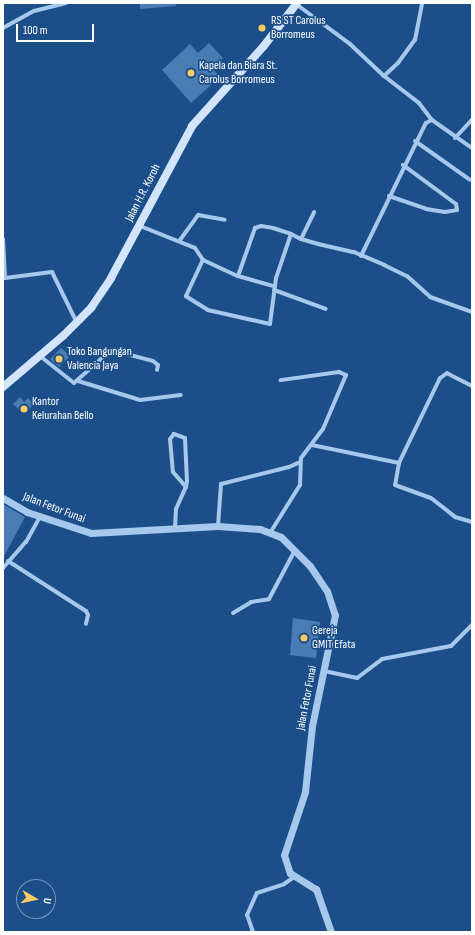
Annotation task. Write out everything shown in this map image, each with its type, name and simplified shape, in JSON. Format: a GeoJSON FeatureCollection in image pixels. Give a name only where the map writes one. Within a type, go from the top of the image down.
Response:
{"type":"FeatureCollection","features":[{"type":"Feature","properties":{"kind":"main road","name":"Jalan H.R. Koroh"},"geometry":{"type":"LineString","coordinates":[[3,387],[77,323],[108,283],[140,226],[192,126],[263,47],[296,4]]}},
{"type":"Feature","properties":{"kind":"street"},"geometry":{"type":"LineString","coordinates":[[3,28],[34,11],[66,3]]}},
{"type":"Feature","properties":{"kind":"street"},"geometry":{"type":"LineString","coordinates":[[384,76],[398,63],[415,40],[422,3]]}},
{"type":"Feature","properties":{"kind":"street"},"geometry":{"type":"LineString","coordinates":[[296,4],[350,44],[384,76],[419,103],[432,120],[472,148]]}},
{"type":"Feature","properties":{"kind":"street"},"geometry":{"type":"LineString","coordinates":[[361,256],[422,127],[432,120]]}},
{"type":"Feature","properties":{"kind":"street"},"geometry":{"type":"LineString","coordinates":[[456,138],[472,120]]}},
{"type":"Feature","properties":{"kind":"street"},"geometry":{"type":"LineString","coordinates":[[415,141],[470,180]]}},
{"type":"Feature","properties":{"kind":"street"},"geometry":{"type":"LineString","coordinates":[[389,196],[426,209],[445,212],[457,210],[456,204],[403,165]]}},
{"type":"Feature","properties":{"kind":"street"},"geometry":{"type":"LineString","coordinates":[[301,239],[314,212]]}},
{"type":"Feature","properties":{"kind":"street"},"geometry":{"type":"LineString","coordinates":[[180,240],[198,215],[225,220]]}},
{"type":"Feature","properties":{"kind":"street"},"geometry":{"type":"LineString","coordinates":[[140,226],[180,240],[199,250],[203,260],[238,276],[274,288],[326,309]]}},
{"type":"Feature","properties":{"kind":"street"},"geometry":{"type":"LineString","coordinates":[[238,276],[256,227],[291,234],[301,239],[361,256],[404,274],[430,297],[472,312]]}},
{"type":"Feature","properties":{"kind":"street"},"geometry":{"type":"LineString","coordinates":[[203,260],[186,294],[208,310],[270,324],[274,288],[291,234]]}},
{"type":"Feature","properties":{"kind":"street"},"geometry":{"type":"LineString","coordinates":[[3,239],[4,278],[54,273],[77,323]]}},
{"type":"Feature","properties":{"kind":"street"},"geometry":{"type":"LineString","coordinates":[[78,381],[111,350],[153,361],[158,365],[156,370]]}},
{"type":"Feature","properties":{"kind":"street"},"geometry":{"type":"LineString","coordinates":[[39,356],[71,381],[78,381],[140,400],[164,395],[181,395]]}},
{"type":"Feature","properties":{"kind":"street"},"geometry":{"type":"LineString","coordinates":[[218,526],[221,484],[289,467],[300,462],[312,445],[340,395],[346,374],[339,372],[281,380]]}},
{"type":"Feature","properties":{"kind":"street"},"geometry":{"type":"LineString","coordinates":[[472,386],[450,374],[442,375],[399,463],[396,488],[428,497],[455,517],[472,522]]}},
{"type":"Feature","properties":{"kind":"street"},"geometry":{"type":"LineString","coordinates":[[174,528],[176,510],[186,487],[185,438],[174,434],[170,439],[173,472],[186,487]]}},
{"type":"Feature","properties":{"kind":"street"},"geometry":{"type":"LineString","coordinates":[[312,445],[399,463]]}},
{"type":"Feature","properties":{"kind":"street"},"geometry":{"type":"LineString","coordinates":[[270,533],[301,482],[300,462]]}},
{"type":"Feature","properties":{"kind":"street","name":"Jalan Fetor Funai"},"geometry":{"type":"LineString","coordinates":[[3,498],[40,517],[91,534],[218,526],[270,533],[296,550],[316,573],[333,605],[335,615],[312,726],[305,792],[284,855],[287,868],[294,877]]}},
{"type":"Feature","properties":{"kind":"street"},"geometry":{"type":"LineString","coordinates":[[3,568],[26,542],[40,517]]}},
{"type":"Feature","properties":{"kind":"street"},"geometry":{"type":"LineString","coordinates":[[233,613],[251,602],[269,599],[296,550]]}},
{"type":"Feature","properties":{"kind":"street"},"geometry":{"type":"LineString","coordinates":[[8,562],[86,611],[88,615],[86,624]]}},
{"type":"Feature","properties":{"kind":"street"},"geometry":{"type":"LineString","coordinates":[[324,671],[357,678],[382,659],[451,646],[472,625]]}},
{"type":"Feature","properties":{"kind":"street"},"geometry":{"type":"LineString","coordinates":[[253,932],[247,915],[257,892],[284,884],[294,877],[316,889],[331,932]]}},
{"type":"Feature","properties":{"kind":"building"},"geometry":{"type":"Polygon","coordinates":[[[140,3],[176,3],[176,6],[140,9],[140,3]]]}},
{"type":"Feature","properties":{"kind":"building","name":"Kapela dan Biara St. Carolus Borromeus"},"geometry":{"type":"Polygon","coordinates":[[[209,43],[223,58],[212,68],[220,77],[191,103],[162,70],[190,44],[198,53],[209,43]]]}},
{"type":"Feature","properties":{"kind":"building","name":"Toko Bangungan Valencia Jaya"},"geometry":{"type":"Polygon","coordinates":[[[61,348],[70,356],[59,367],[50,359],[61,348]]]}},
{"type":"Feature","properties":{"kind":"building","name":"Kantor Kelurahan Bello"},"geometry":{"type":"Polygon","coordinates":[[[20,397],[24,402],[28,398],[34,404],[24,414],[13,404],[20,397]]]}},
{"type":"Feature","properties":{"kind":"building"},"geometry":{"type":"Polygon","coordinates":[[[3,504],[25,517],[3,558],[3,504]]]}},
{"type":"Feature","properties":{"kind":"building","name":"Gereja GMIT Efata"},"geometry":{"type":"Polygon","coordinates":[[[293,618],[320,622],[316,658],[290,655],[293,618]]]}},
{"type":"Feature","properties":{"kind":"place","name":"RS ST Carolus Borromeus"},"geometry":{"type":"Point","coordinates":[262,28]}},
{"type":"Feature","properties":{"kind":"place","name":"Kapela dan Biara St. Carolus Borromeus"},"geometry":{"type":"Point","coordinates":[191,73]}},
{"type":"Feature","properties":{"kind":"place","name":"Toko Bangungan Valencia Jaya"},"geometry":{"type":"Point","coordinates":[59,359]}},
{"type":"Feature","properties":{"kind":"place","name":"Kantor Kelurahan Bello"},"geometry":{"type":"Point","coordinates":[24,409]}},
{"type":"Feature","properties":{"kind":"place","name":"Gereja GMIT Efata"},"geometry":{"type":"Point","coordinates":[304,638]}}]}
